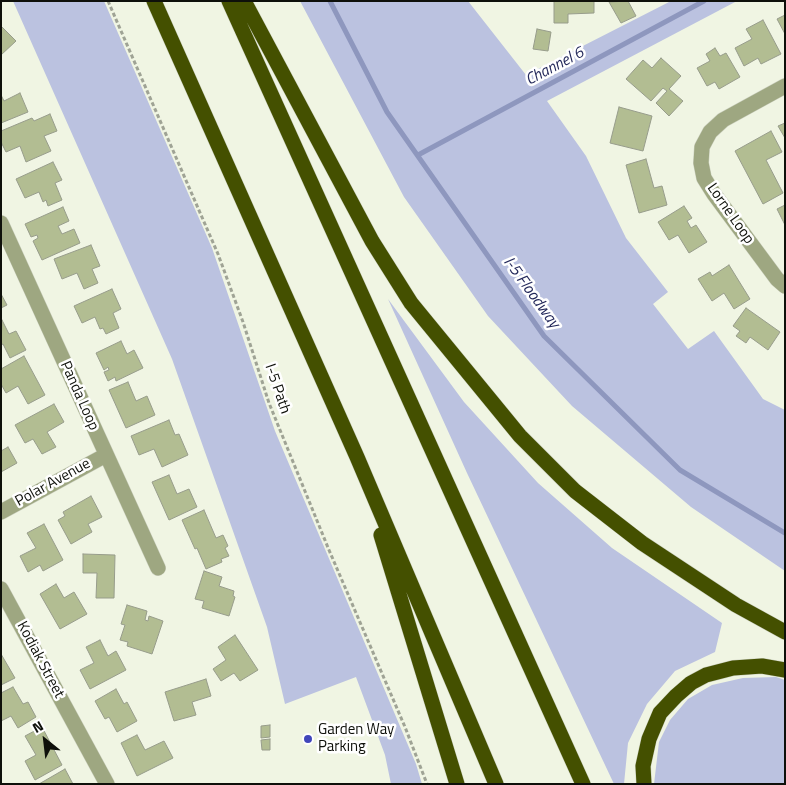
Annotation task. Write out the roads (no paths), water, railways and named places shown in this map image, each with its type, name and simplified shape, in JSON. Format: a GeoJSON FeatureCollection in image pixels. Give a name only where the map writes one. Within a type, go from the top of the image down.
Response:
{"type":"FeatureCollection","features":[{"type":"Feature","properties":{"kind":"highway"},"geometry":{"type":"LineString","coordinates":[[154,1],[357,457],[496,784]]}},
{"type":"Feature","properties":{"kind":"highway"},"geometry":{"type":"LineString","coordinates":[[229,1],[583,784]]}},
{"type":"Feature","properties":{"kind":"highway"},"geometry":{"type":"LineString","coordinates":[[244,1],[372,240],[412,303],[520,436],[575,491],[642,543],[736,605],[785,632]]}},
{"type":"Feature","properties":{"kind":"highway"},"geometry":{"type":"LineString","coordinates":[[357,457],[457,784]]}},
{"type":"Feature","properties":{"kind":"highway"},"geometry":{"type":"LineString","coordinates":[[644,784],[643,766],[649,739],[660,713],[676,696],[706,675],[733,668],[762,666],[785,670]]}},
{"type":"Feature","properties":{"kind":"street","name":"Lorne Loop"},"geometry":{"type":"LineString","coordinates":[[785,86],[722,120],[710,132],[702,147],[701,163],[704,178],[714,194],[777,279],[785,286]]}},
{"type":"Feature","properties":{"kind":"street","name":"Panda Loop"},"geometry":{"type":"LineString","coordinates":[[1,223],[158,568]]}},
{"type":"Feature","properties":{"kind":"street","name":"Polar Avenue"},"geometry":{"type":"LineString","coordinates":[[1,512],[106,455]]}},
{"type":"Feature","properties":{"kind":"street","name":"Kodiak Street"},"geometry":{"type":"LineString","coordinates":[[1,589],[107,784]]}},
{"type":"Feature","properties":{"kind":"waterway","name":"I-5 Floodway"},"geometry":{"type":"LineString","coordinates":[[330,1],[387,112],[544,336],[680,470],[785,533]]}},
{"type":"Feature","properties":{"kind":"waterway","name":"Channel 6"},"geometry":{"type":"LineString","coordinates":[[418,155],[704,1]]}},
{"type":"Feature","properties":{"kind":"place","name":"Garden Way Parking"},"geometry":{"type":"Point","coordinates":[308,739]}}]}
